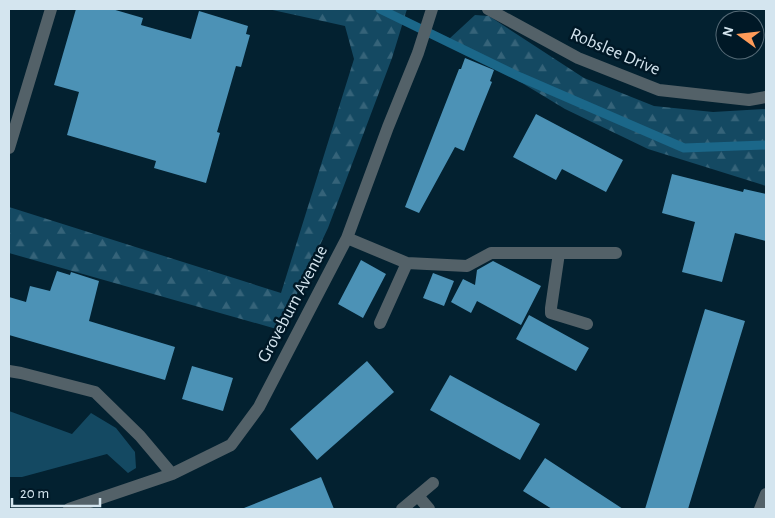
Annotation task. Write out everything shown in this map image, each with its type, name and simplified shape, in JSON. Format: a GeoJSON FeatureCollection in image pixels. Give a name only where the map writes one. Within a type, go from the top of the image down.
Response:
{"type":"FeatureCollection","features":[{"type":"Feature","properties":{"kind":"street"},"geometry":{"type":"LineString","coordinates":[[9,148],[51,9]]}},
{"type":"Feature","properties":{"kind":"street","name":"Robslee Drive"},"geometry":{"type":"LineString","coordinates":[[488,9],[578,58],[659,90],[749,100],[766,97]]}},
{"type":"Feature","properties":{"kind":"street","name":"Groveburn Avenue"},"geometry":{"type":"LineString","coordinates":[[69,509],[172,474],[231,445],[259,407],[347,238],[388,126],[418,53],[430,13]]}},
{"type":"Feature","properties":{"kind":"street"},"geometry":{"type":"LineString","coordinates":[[347,238],[407,263],[467,266],[491,253],[616,253]]}},
{"type":"Feature","properties":{"kind":"street"},"geometry":{"type":"LineString","coordinates":[[559,253],[551,313],[587,324]]}},
{"type":"Feature","properties":{"kind":"street"},"geometry":{"type":"LineString","coordinates":[[380,323],[407,263]]}},
{"type":"Feature","properties":{"kind":"street"},"geometry":{"type":"LineString","coordinates":[[9,371],[95,392],[140,436],[172,474]]}},
{"type":"Feature","properties":{"kind":"street"},"geometry":{"type":"LineString","coordinates":[[402,509],[434,482]]}},
{"type":"Feature","properties":{"kind":"street"},"geometry":{"type":"LineString","coordinates":[[760,509],[766,495]]}},
{"type":"Feature","properties":{"kind":"street"},"geometry":{"type":"LineString","coordinates":[[418,496],[430,509]]}},
{"type":"Feature","properties":{"kind":"green space"},"geometry":{"type":"Polygon","coordinates":[[[268,9],[407,9],[392,58],[328,228],[280,330],[9,253],[9,207],[281,293],[354,59],[345,26],[268,9]]]}},
{"type":"Feature","properties":{"kind":"green space"},"geometry":{"type":"Polygon","coordinates":[[[475,15],[489,16],[584,78],[654,106],[713,112],[766,109],[766,186],[648,149],[565,109],[449,39],[475,15]]]}},
{"type":"Feature","properties":{"kind":"green space"},"geometry":{"type":"Polygon","coordinates":[[[9,411],[72,434],[91,413],[116,428],[135,452],[136,468],[128,473],[107,454],[22,477],[9,477],[9,411]]]}},
{"type":"Feature","properties":{"kind":"building"},"geometry":{"type":"Polygon","coordinates":[[[76,9],[112,9],[143,18],[141,25],[191,39],[199,11],[248,26],[246,34],[250,35],[241,67],[236,66],[217,132],[220,133],[206,183],[154,168],[156,161],[67,135],[79,92],[54,85],[76,9]]]}},
{"type":"Feature","properties":{"kind":"building"},"geometry":{"type":"Polygon","coordinates":[[[465,58],[494,70],[490,81],[492,82],[464,151],[455,147],[419,213],[405,207],[465,58]]]}},
{"type":"Feature","properties":{"kind":"building"},"geometry":{"type":"Polygon","coordinates":[[[536,114],[623,160],[606,192],[562,169],[556,180],[513,157],[536,114]]]}},
{"type":"Feature","properties":{"kind":"building"},"geometry":{"type":"Polygon","coordinates":[[[672,174],[743,192],[744,189],[766,194],[766,241],[735,233],[722,282],[682,272],[695,222],[662,213],[672,174]]]}},
{"type":"Feature","properties":{"kind":"building"},"geometry":{"type":"Polygon","coordinates":[[[361,260],[386,274],[363,318],[338,304],[361,260]]]}},
{"type":"Feature","properties":{"kind":"building"},"geometry":{"type":"Polygon","coordinates":[[[493,261],[541,286],[521,325],[477,301],[471,313],[451,302],[463,279],[475,285],[477,270],[493,261]]]}},
{"type":"Feature","properties":{"kind":"building"},"geometry":{"type":"Polygon","coordinates":[[[57,271],[70,275],[71,272],[99,281],[89,321],[175,347],[165,380],[9,335],[9,297],[26,302],[30,286],[50,291],[57,271]]]}},
{"type":"Feature","properties":{"kind":"building"},"geometry":{"type":"Polygon","coordinates":[[[433,273],[454,281],[444,306],[423,298],[433,273]]]}},
{"type":"Feature","properties":{"kind":"building"},"geometry":{"type":"Polygon","coordinates":[[[705,309],[745,321],[688,509],[645,509],[705,309]]]}},
{"type":"Feature","properties":{"kind":"building"},"geometry":{"type":"Polygon","coordinates":[[[529,315],[589,348],[576,371],[516,339],[529,315]]]}},
{"type":"Feature","properties":{"kind":"building"},"geometry":{"type":"Polygon","coordinates":[[[367,361],[394,392],[317,460],[290,429],[367,361]]]}},
{"type":"Feature","properties":{"kind":"building"},"geometry":{"type":"Polygon","coordinates":[[[192,366],[233,378],[223,411],[182,399],[192,366]]]}},
{"type":"Feature","properties":{"kind":"building"},"geometry":{"type":"Polygon","coordinates":[[[450,375],[540,424],[520,460],[430,410],[450,375]]]}},
{"type":"Feature","properties":{"kind":"building"},"geometry":{"type":"Polygon","coordinates":[[[545,458],[623,509],[552,509],[523,491],[545,458]]]}},
{"type":"Feature","properties":{"kind":"building"},"geometry":{"type":"Polygon","coordinates":[[[321,477],[334,509],[244,509],[244,508],[321,477]]]}},
{"type":"Feature","properties":{"kind":"waterway"},"geometry":{"type":"LineString","coordinates":[[380,9],[520,77],[684,148],[766,145]]}}]}
